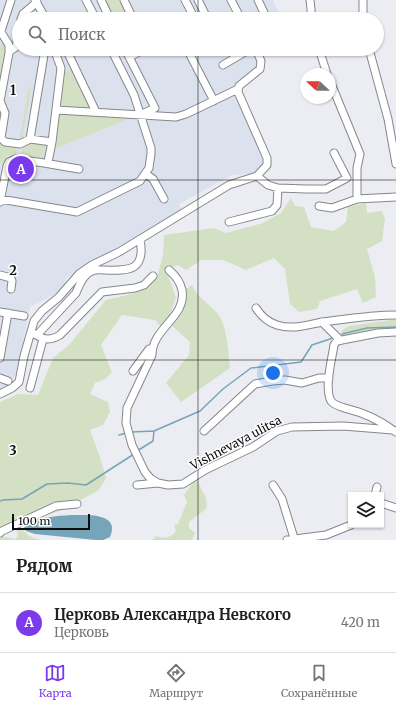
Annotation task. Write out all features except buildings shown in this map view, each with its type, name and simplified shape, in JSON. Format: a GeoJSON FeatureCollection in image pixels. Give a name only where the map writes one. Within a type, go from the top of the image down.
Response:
{"type":"FeatureCollection","features":[{"type":"Feature","properties":{"kind":"street"},"geometry":{"type":"LineString","coordinates":[[11,0],[0,33],[9,45],[0,101],[5,113],[2,140],[5,142],[20,144],[30,139],[52,142]]}},
{"type":"Feature","properties":{"kind":"street"},"geometry":{"type":"LineString","coordinates":[[86,0],[92,12]]}},
{"type":"Feature","properties":{"kind":"street"},"geometry":{"type":"LineString","coordinates":[[101,0],[107,12]]}},
{"type":"Feature","properties":{"kind":"street"},"geometry":{"type":"LineString","coordinates":[[124,0],[130,12]]}},
{"type":"Feature","properties":{"kind":"street"},"geometry":{"type":"LineString","coordinates":[[185,0],[191,12]]}},
{"type":"Feature","properties":{"kind":"street"},"geometry":{"type":"LineString","coordinates":[[198,0],[205,12]]}},
{"type":"Feature","properties":{"kind":"street"},"geometry":{"type":"LineString","coordinates":[[231,0],[237,12]]}},
{"type":"Feature","properties":{"kind":"street"},"geometry":{"type":"LineString","coordinates":[[258,0],[264,12]]}},
{"type":"Feature","properties":{"kind":"street"},"geometry":{"type":"LineString","coordinates":[[310,0],[311,12]]}},
{"type":"Feature","properties":{"kind":"street"},"geometry":{"type":"LineString","coordinates":[[363,0],[363,12]]}},
{"type":"Feature","properties":{"kind":"street"},"geometry":{"type":"LineString","coordinates":[[25,12],[36,1],[42,12]]}},
{"type":"Feature","properties":{"kind":"street"},"geometry":{"type":"LineString","coordinates":[[8,53],[12,50]]}},
{"type":"Feature","properties":{"kind":"street"},"geometry":{"type":"LineString","coordinates":[[30,139],[43,56]]}},
{"type":"Feature","properties":{"kind":"street"},"geometry":{"type":"LineString","coordinates":[[44,163],[48,162],[56,110],[61,67],[57,56]]}},
{"type":"Feature","properties":{"kind":"street"},"geometry":{"type":"LineString","coordinates":[[69,56],[96,112]]}},
{"type":"Feature","properties":{"kind":"street"},"geometry":{"type":"LineString","coordinates":[[79,169],[18,159],[10,160],[7,166],[0,200],[77,212],[140,181],[146,174],[151,161],[151,148],[134,95],[114,56]]}},
{"type":"Feature","properties":{"kind":"street"},"geometry":{"type":"LineString","coordinates":[[191,56],[214,101]]}},
{"type":"Feature","properties":{"kind":"street"},"geometry":{"type":"LineString","coordinates":[[223,65],[238,56]]}},
{"type":"Feature","properties":{"kind":"street"},"geometry":{"type":"LineString","coordinates":[[56,110],[181,117],[238,89],[239,86],[260,69],[261,60],[259,56]]}},
{"type":"Feature","properties":{"kind":"street"},"geometry":{"type":"LineString","coordinates":[[321,56],[325,68]]}},
{"type":"Feature","properties":{"kind":"street"},"geometry":{"type":"LineString","coordinates":[[371,56],[388,119],[396,164]]}},
{"type":"Feature","properties":{"kind":"street"},"geometry":{"type":"LineString","coordinates":[[129,57],[155,108],[140,115]]}},
{"type":"Feature","properties":{"kind":"street"},"geometry":{"type":"LineString","coordinates":[[61,67],[72,62]]}},
{"type":"Feature","properties":{"kind":"street"},"geometry":{"type":"LineString","coordinates":[[30,388],[37,335],[34,321],[42,311],[59,297],[79,274],[92,265],[119,252],[229,185],[257,176],[267,165],[267,158],[238,89]]}},
{"type":"Feature","properties":{"kind":"street"},"geometry":{"type":"LineString","coordinates":[[336,96],[360,154],[357,168],[357,200]]}},
{"type":"Feature","properties":{"kind":"street"},"geometry":{"type":"LineString","coordinates":[[18,159],[20,144]]}},
{"type":"Feature","properties":{"kind":"street"},"geometry":{"type":"LineString","coordinates":[[257,176],[268,185],[278,188],[326,189],[346,179],[347,176],[334,153]]}},
{"type":"Feature","properties":{"kind":"street"},"geometry":{"type":"LineString","coordinates":[[146,174],[153,179],[164,199]]}},
{"type":"Feature","properties":{"kind":"street"},"geometry":{"type":"LineString","coordinates":[[229,222],[272,211],[277,205],[278,188]]}},
{"type":"Feature","properties":{"kind":"street"},"geometry":{"type":"LineString","coordinates":[[319,206],[332,208],[357,200],[396,197]]}},
{"type":"Feature","properties":{"kind":"street"},"geometry":{"type":"LineString","coordinates":[[0,394],[12,388],[19,382],[37,335],[76,293],[78,286],[88,273],[96,270],[128,270],[136,265],[141,252],[140,239]]}},
{"type":"Feature","properties":{"kind":"street"},"geometry":{"type":"LineString","coordinates":[[158,483],[150,478],[145,472],[132,444],[126,423],[127,408],[152,355],[152,349],[161,331],[179,310],[183,299],[181,286],[176,276],[169,270]]}},
{"type":"Feature","properties":{"kind":"street"},"geometry":{"type":"LineString","coordinates":[[0,275],[11,278],[11,289]]}},
{"type":"Feature","properties":{"kind":"street"},"geometry":{"type":"LineString","coordinates":[[37,335],[53,339],[60,335],[102,292],[135,288],[144,285],[153,276]]}},
{"type":"Feature","properties":{"kind":"street"},"geometry":{"type":"LineString","coordinates":[[256,308],[261,316],[268,321],[278,325],[293,327],[322,322],[396,315]]}},
{"type":"Feature","properties":{"kind":"street"},"geometry":{"type":"LineString","coordinates":[[0,312],[24,316]]}},
{"type":"Feature","properties":{"kind":"street"},"geometry":{"type":"LineString","coordinates":[[0,358],[8,313]]}},
{"type":"Feature","properties":{"kind":"street"},"geometry":{"type":"LineString","coordinates":[[322,322],[340,340]]}},
{"type":"Feature","properties":{"kind":"street"},"geometry":{"type":"LineString","coordinates":[[394,431],[369,415],[338,406],[332,402],[329,394],[329,378],[334,345],[337,341],[378,333],[396,332]]}},
{"type":"Feature","properties":{"kind":"street"},"geometry":{"type":"LineString","coordinates":[[132,371],[149,350],[152,349]]}},
{"type":"Feature","properties":{"kind":"street"},"geometry":{"type":"LineString","coordinates":[[0,378],[8,381]]}},
{"type":"Feature","properties":{"kind":"street"},"geometry":{"type":"LineString","coordinates":[[204,431],[255,384],[285,380],[302,383],[318,378],[329,378]]}},
{"type":"Feature","properties":{"kind":"street","name":"Vishnevaya ulitsa"},"geometry":{"type":"LineString","coordinates":[[137,485],[158,483],[168,485],[183,484],[205,470],[253,447],[277,431],[292,426],[343,426],[394,431]]}},
{"type":"Feature","properties":{"kind":"street"},"geometry":{"type":"LineString","coordinates":[[273,485],[282,499],[291,539],[326,535],[348,526]]}},
{"type":"Feature","properties":{"kind":"street"},"geometry":{"type":"LineString","coordinates":[[376,492],[377,487]]}},
{"type":"Feature","properties":{"kind":"street"},"geometry":{"type":"LineString","coordinates":[[0,533],[56,506],[77,504]]}},
{"type":"Feature","properties":{"kind":"street"},"geometry":{"type":"LineString","coordinates":[[384,504],[396,508]]}},
{"type":"Feature","properties":{"kind":"shaded area"},"geometry":{"type":"Polygon","coordinates":[[[0,0],[273,0],[278,12],[12,12],[12,56],[255,56],[258,61],[256,69],[232,88],[265,162],[252,174],[232,175],[179,204],[182,211],[66,278],[64,289],[30,307],[17,373],[0,400],[0,0]]]}},
{"type":"Feature","properties":{"kind":"green space"},"geometry":{"type":"Polygon","coordinates":[[[105,0],[122,0],[128,12],[111,12],[105,0]]]}},
{"type":"Feature","properties":{"kind":"green space"},"geometry":{"type":"Polygon","coordinates":[[[3,38],[8,47],[0,97],[0,48],[3,38]]]}},
{"type":"Feature","properties":{"kind":"green space"},"geometry":{"type":"Polygon","coordinates":[[[72,68],[92,109],[59,109],[63,73],[72,68]]]}},
{"type":"Feature","properties":{"kind":"green space"},"geometry":{"type":"Polygon","coordinates":[[[29,86],[31,89],[22,141],[19,143],[29,86]]]}},
{"type":"Feature","properties":{"kind":"green space"},"geometry":{"type":"Polygon","coordinates":[[[59,112],[133,117],[57,148],[55,147],[59,112]]]}},
{"type":"Feature","properties":{"kind":"green space"},"geometry":{"type":"Polygon","coordinates":[[[29,142],[46,145],[43,161],[21,157],[23,146],[29,142]]]}},
{"type":"Feature","properties":{"kind":"green space"},"geometry":{"type":"Polygon","coordinates":[[[0,143],[17,146],[16,156],[7,155],[4,163],[0,163],[0,143]]]}},
{"type":"Feature","properties":{"kind":"green space"},"geometry":{"type":"Polygon","coordinates":[[[291,198],[295,206],[304,207],[311,227],[334,231],[346,222],[348,207],[366,203],[367,213],[382,211],[385,219],[382,241],[367,249],[375,277],[376,297],[363,303],[357,289],[320,301],[317,309],[299,312],[290,304],[285,269],[274,258],[246,270],[223,260],[201,260],[186,270],[178,265],[166,269],[176,298],[168,319],[161,327],[155,320],[122,315],[101,345],[112,372],[105,379],[95,383],[90,394],[108,402],[110,412],[103,425],[90,430],[106,478],[99,490],[60,511],[0,529],[0,402],[18,394],[38,395],[53,358],[68,346],[106,300],[135,293],[149,287],[158,274],[163,255],[164,235],[214,228],[226,233],[263,223],[281,213],[291,198]]]}},
{"type":"Feature","properties":{"kind":"green space"},"geometry":{"type":"Polygon","coordinates":[[[192,285],[198,295],[214,309],[223,323],[230,368],[181,402],[166,383],[189,355],[190,342],[170,324],[183,305],[186,289],[192,285]]]}},
{"type":"Feature","properties":{"kind":"green space"},"geometry":{"type":"Polygon","coordinates":[[[396,320],[396,328],[344,337],[341,331],[349,326],[396,320]]]}},
{"type":"Feature","properties":{"kind":"green space"},"geometry":{"type":"Polygon","coordinates":[[[196,478],[206,498],[207,508],[189,522],[189,528],[195,533],[192,540],[152,540],[156,536],[165,538],[176,531],[174,525],[178,524],[187,502],[184,495],[196,478]]]}},
{"type":"Feature","properties":{"kind":"green space"},"geometry":{"type":"Polygon","coordinates":[[[19,527],[21,527],[25,533],[30,536],[42,540],[0,540],[0,536],[15,539],[18,536],[17,531],[19,527]]]}},
{"type":"Feature","properties":{"kind":"water"},"geometry":{"type":"Polygon","coordinates":[[[71,515],[93,515],[106,519],[111,523],[112,529],[110,537],[103,540],[96,540],[35,534],[26,531],[24,528],[27,523],[38,519],[71,515]]]}},
{"type":"Feature","properties":{"kind":"waterway"},"geometry":{"type":"LineString","coordinates":[[342,334],[367,328],[396,327]]}},
{"type":"Feature","properties":{"kind":"waterway"},"geometry":{"type":"LineString","coordinates":[[137,451],[153,441],[154,431],[200,411],[223,389],[251,368],[301,362],[312,345],[333,338]]}},
{"type":"Feature","properties":{"kind":"waterway"},"geometry":{"type":"LineString","coordinates":[[131,432],[154,431]]}},
{"type":"Feature","properties":{"kind":"waterway"},"geometry":{"type":"LineString","coordinates":[[119,435],[127,433]]}},
{"type":"Feature","properties":{"kind":"waterway"},"geometry":{"type":"LineString","coordinates":[[0,501],[22,499],[47,484],[68,483],[86,485],[134,454]]}},
{"type":"Feature","properties":{"kind":"place","name":"Церковь Александра Невского"},"geometry":{"type":"Point","coordinates":[21,169]}}]}
